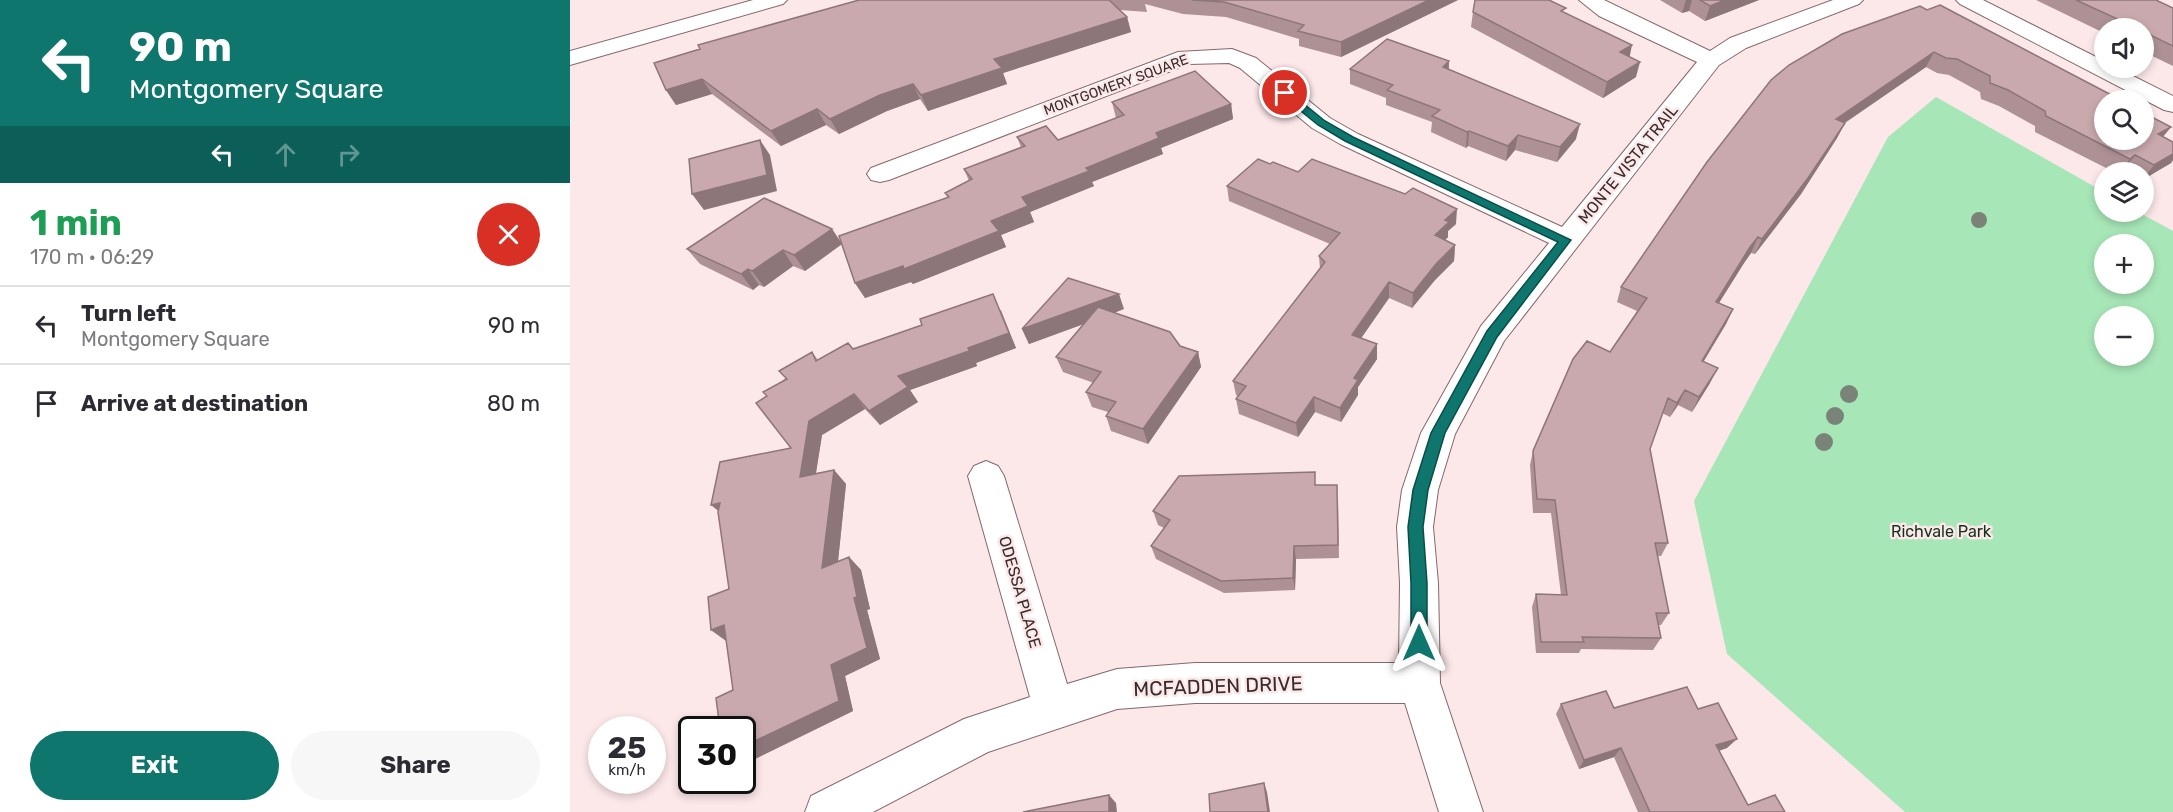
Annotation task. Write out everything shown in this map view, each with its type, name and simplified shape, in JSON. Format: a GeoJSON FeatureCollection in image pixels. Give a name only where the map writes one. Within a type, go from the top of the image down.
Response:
{"type":"FeatureCollection","features":[{"type":"Feature","properties":{"kind":"street"},"geometry":{"type":"LineString","coordinates":[[570,58],[776,0]]}},
{"type":"Feature","properties":{"kind":"street"},"geometry":{"type":"LineString","coordinates":[[1590,0],[1711,60]]}},
{"type":"Feature","properties":{"kind":"street","name":"MONTE VISTA TRAIL"},"geometry":{"type":"LineString","coordinates":[[1461,812],[1419,683],[1419,583],[1415,527],[1420,490],[1438,433],[1492,334],[1711,60],[1738,43],[1852,0]]}},
{"type":"Feature","properties":{"kind":"street"},"geometry":{"type":"LineString","coordinates":[[1967,0],[2173,105]]}},
{"type":"Feature","properties":{"kind":"street","name":"MONTGOMERY SQUARE"},"geometry":{"type":"LineString","coordinates":[[880,174],[1186,57],[1232,56],[1248,63],[1321,123],[1349,139],[1566,240]]}},
{"type":"Feature","properties":{"kind":"street","name":"ODESSA PLACE"},"geometry":{"type":"LineString","coordinates":[[986,476],[1054,709]]}},
{"type":"Feature","properties":{"kind":"street","name":"MCFADDEN DRIVE"},"geometry":{"type":"LineString","coordinates":[[827,812],[979,735],[1117,689],[1195,683],[1419,683]]}},
{"type":"Feature","properties":{"kind":"green space","name":"Richvale Park"},"geometry":{"type":"Polygon","coordinates":[[[1936,97],[2094,186],[2094,222],[2154,221],[2173,231],[2173,812],[1905,812],[1727,654],[1694,501],[1888,137],[1936,97]]]}},
{"type":"Feature","properties":{"kind":"building"},"geometry":{"type":"Polygon","coordinates":[[[859,0],[1109,0],[1127,17],[994,59],[1002,68],[921,95],[913,84],[880,95],[830,119],[817,109],[771,131],[702,79],[666,90],[654,63],[700,49],[698,45],[859,0]]]}},
{"type":"Feature","properties":{"kind":"building"},"geometry":{"type":"Polygon","coordinates":[[[1192,0],[1429,0],[1341,42],[1298,31],[1304,25],[1224,2],[1192,0]]]}},
{"type":"Feature","properties":{"kind":"building"},"geometry":{"type":"Polygon","coordinates":[[[1475,0],[1549,0],[1566,8],[1561,11],[1632,45],[1620,52],[1640,62],[1607,82],[1473,12],[1475,0]]]}},
{"type":"Feature","properties":{"kind":"building"},"geometry":{"type":"Polygon","coordinates":[[[1700,0],[1725,0],[1710,6],[1700,0]]]}},
{"type":"Feature","properties":{"kind":"building"},"geometry":{"type":"Polygon","coordinates":[[[2076,0],[2156,0],[2173,8],[2173,46],[2154,37],[2154,18],[2115,18],[2076,0]]]}},
{"type":"Feature","properties":{"kind":"building"},"geometry":{"type":"Polygon","coordinates":[[[1940,5],[2102,90],[2094,90],[2094,141],[2046,116],[2045,111],[2008,90],[1990,83],[1990,76],[1957,59],[1946,58],[1934,52],[1836,119],[1845,123],[1808,178],[1762,239],[1758,237],[1750,247],[1716,302],[1733,309],[1702,361],[1718,368],[1699,397],[1685,390],[1677,403],[1668,398],[1650,449],[1668,543],[1655,543],[1669,613],[1656,613],[1661,638],[1582,637],[1584,642],[1541,642],[1536,594],[1567,595],[1555,500],[1537,499],[1533,451],[1573,359],[1587,341],[1610,352],[1647,298],[1621,287],[1707,162],[1771,80],[1789,65],[1842,34],[1920,6],[1927,10],[1940,5]]]}},
{"type":"Feature","properties":{"kind":"building"},"geometry":{"type":"Polygon","coordinates":[[[1387,39],[1449,61],[1443,67],[1580,124],[1560,147],[1518,135],[1508,146],[1467,132],[1432,116],[1440,110],[1387,90],[1393,85],[1350,69],[1387,39]]]}},
{"type":"Feature","properties":{"kind":"building"},"geometry":{"type":"Polygon","coordinates":[[[1195,71],[1231,104],[1156,133],[1159,138],[1086,168],[1089,171],[1022,197],[1028,206],[991,221],[999,231],[904,269],[903,266],[855,283],[839,236],[949,197],[945,193],[972,179],[964,169],[1025,146],[1017,137],[1046,126],[1058,140],[1124,115],[1112,102],[1195,71]]]}},
{"type":"Feature","properties":{"kind":"building"},"geometry":{"type":"Polygon","coordinates":[[[2154,118],[2171,127],[2158,134],[2173,142],[2173,154],[2154,165],[2154,162],[2148,162],[2135,155],[2130,159],[2112,150],[2154,150],[2154,118]]]}},
{"type":"Feature","properties":{"kind":"building"},"geometry":{"type":"Polygon","coordinates":[[[760,140],[767,175],[692,194],[689,159],[760,140]]]}},
{"type":"Feature","properties":{"kind":"building"},"geometry":{"type":"Polygon","coordinates":[[[1258,159],[1298,172],[1312,159],[1405,194],[1413,188],[1457,209],[1445,220],[1449,222],[1435,235],[1455,245],[1413,293],[1389,282],[1352,335],[1377,344],[1354,378],[1358,380],[1340,408],[1314,397],[1296,423],[1236,399],[1246,386],[1233,381],[1325,262],[1319,256],[1340,233],[1227,186],[1258,159]]]}},
{"type":"Feature","properties":{"kind":"building"},"geometry":{"type":"Polygon","coordinates":[[[764,198],[832,229],[794,255],[783,250],[752,271],[748,269],[741,274],[687,249],[764,198]]]}},
{"type":"Feature","properties":{"kind":"building"},"geometry":{"type":"Polygon","coordinates":[[[1068,278],[1119,294],[1022,329],[1068,278]]]}},
{"type":"Feature","properties":{"kind":"building"},"geometry":{"type":"Polygon","coordinates":[[[993,294],[1009,333],[968,348],[969,351],[898,376],[908,387],[869,411],[854,394],[809,421],[800,477],[834,470],[822,568],[849,557],[857,597],[854,598],[867,648],[831,665],[839,701],[756,740],[756,716],[718,716],[716,698],[733,690],[724,625],[711,630],[708,597],[729,589],[718,512],[720,503],[711,505],[720,462],[791,448],[756,403],[767,396],[763,392],[787,379],[779,371],[812,352],[816,361],[848,343],[853,349],[922,325],[920,319],[993,294]]]}},
{"type":"Feature","properties":{"kind":"building"},"geometry":{"type":"Polygon","coordinates":[[[1098,307],[1170,332],[1180,346],[1198,352],[1143,429],[1106,416],[1116,402],[1086,392],[1101,372],[1056,357],[1098,307]]]}},
{"type":"Feature","properties":{"kind":"building"},"geometry":{"type":"Polygon","coordinates":[[[1315,472],[1315,485],[1337,485],[1338,545],[1294,546],[1293,578],[1221,581],[1151,546],[1170,520],[1153,511],[1179,476],[1315,472]]]}},
{"type":"Feature","properties":{"kind":"building"},"geometry":{"type":"Polygon","coordinates":[[[1687,687],[1698,709],[1718,703],[1737,739],[1716,745],[1748,805],[1775,795],[1785,812],[1650,812],[1621,748],[1584,760],[1561,704],[1606,691],[1614,708],[1687,687]]]}},
{"type":"Feature","properties":{"kind":"building"},"geometry":{"type":"Polygon","coordinates":[[[1264,783],[1268,812],[1210,812],[1209,794],[1264,783]]]}},
{"type":"Feature","properties":{"kind":"building"},"geometry":{"type":"Polygon","coordinates":[[[1109,795],[1109,812],[1023,812],[1109,795]]]}},
{"type":"Feature","properties":{"kind":"route"},"geometry":{"type":"LineString","coordinates":[[1285,93],[1321,123],[1349,139],[1566,240],[1492,334],[1438,433],[1420,490],[1415,527],[1419,583],[1419,643]]}}]}
